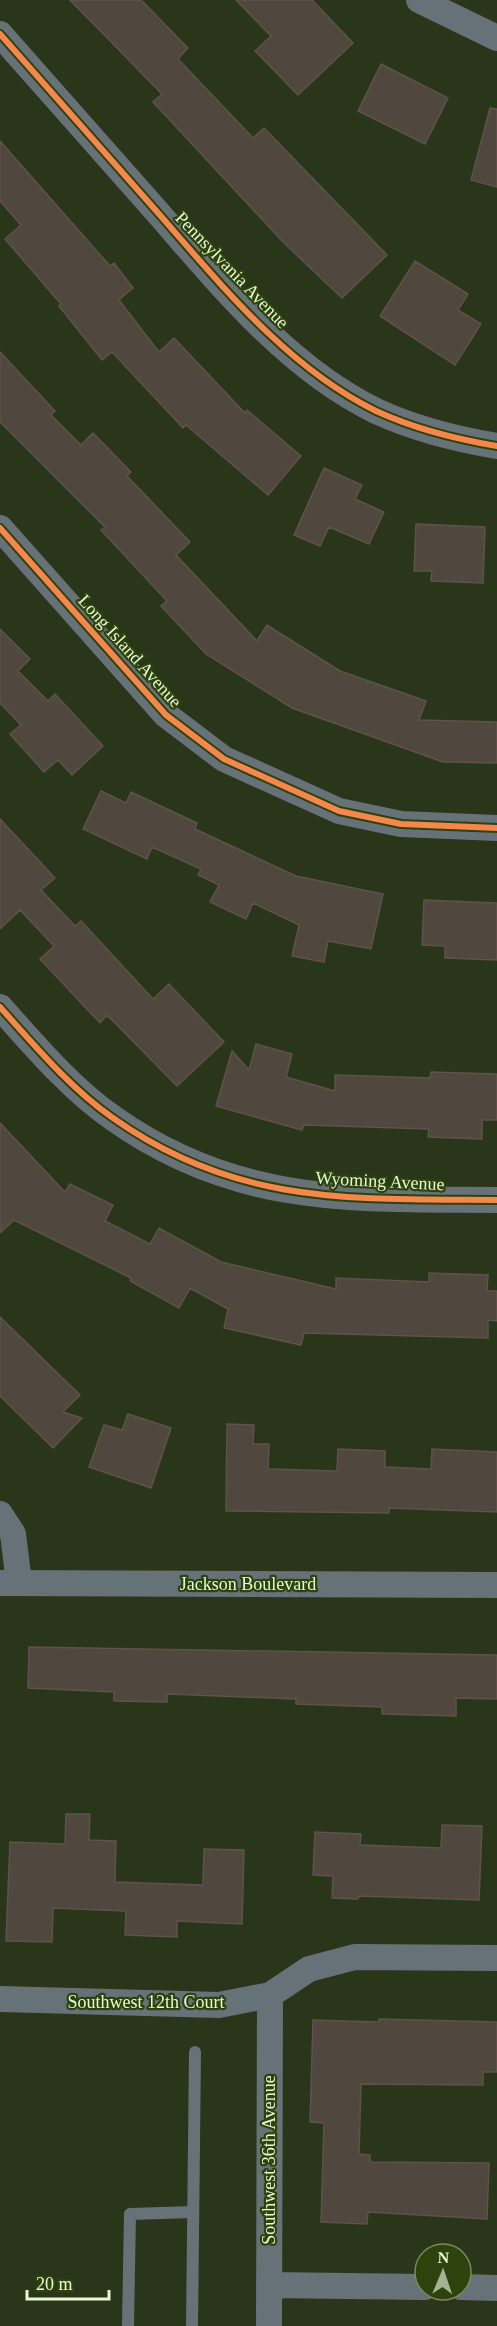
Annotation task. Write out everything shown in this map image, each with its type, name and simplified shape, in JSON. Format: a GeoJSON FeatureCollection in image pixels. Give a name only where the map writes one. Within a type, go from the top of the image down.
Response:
{"type":"FeatureCollection","features":[{"type":"Feature","properties":{"kind":"street"},"geometry":{"type":"LineString","coordinates":[[419,0],[497,38]]}},
{"type":"Feature","properties":{"kind":"street","name":"Pennsylvania Avenue"},"geometry":{"type":"LineString","coordinates":[[0,34],[205,266],[264,328],[314,372],[375,410],[443,437],[497,446]]}},
{"type":"Feature","properties":{"kind":"street","name":"Long Island Avenue"},"geometry":{"type":"LineString","coordinates":[[0,528],[166,715],[224,759],[339,811],[401,824],[497,828]]}},
{"type":"Feature","properties":{"kind":"street","name":"Wyoming Avenue"},"geometry":{"type":"LineString","coordinates":[[0,1007],[58,1070],[112,1118],[168,1153],[225,1177],[280,1190],[350,1198],[497,1200]]}},
{"type":"Feature","properties":{"kind":"street"},"geometry":{"type":"LineString","coordinates":[[0,1514],[13,1534],[9,1583]]}},
{"type":"Feature","properties":{"kind":"street","name":"Jackson Boulevard"},"geometry":{"type":"LineString","coordinates":[[9,1583],[497,1585]]}},
{"type":"Feature","properties":{"kind":"street","name":"Southwest 12th Court"},"geometry":{"type":"LineString","coordinates":[[0,1999],[219,2005],[270,1995],[309,1969],[355,1957],[497,1958]]}},
{"type":"Feature","properties":{"kind":"street","name":"Southwest 36th Avenue"},"geometry":{"type":"LineString","coordinates":[[269,2326],[270,1995]]}},
{"type":"Feature","properties":{"kind":"street"},"geometry":{"type":"LineString","coordinates":[[269,2285],[413,2287]]}},
{"type":"Feature","properties":{"kind":"street"},"geometry":{"type":"LineString","coordinates":[[473,2287],[497,2288]]}},
{"type":"Feature","properties":{"kind":"lane"},"geometry":{"type":"LineString","coordinates":[[192,2326],[195,2052]]}},
{"type":"Feature","properties":{"kind":"lane"},"geometry":{"type":"LineString","coordinates":[[128,2326],[130,2214],[193,2212]]}},
{"type":"Feature","properties":{"kind":"building"},"geometry":{"type":"Polygon","coordinates":[[[70,0],[141,0],[188,48],[178,59],[253,138],[264,128],[387,255],[342,298],[284,243],[153,102],[162,94],[70,0]]]}},
{"type":"Feature","properties":{"kind":"building"},"geometry":{"type":"Polygon","coordinates":[[[236,0],[312,0],[353,43],[298,95],[255,51],[271,36],[236,0]]]}},
{"type":"Feature","properties":{"kind":"building"},"geometry":{"type":"Polygon","coordinates":[[[381,64],[448,98],[425,144],[358,111],[381,64]]]}},
{"type":"Feature","properties":{"kind":"building"},"geometry":{"type":"Polygon","coordinates":[[[490,108],[497,109],[497,187],[471,180],[490,108]]]}},
{"type":"Feature","properties":{"kind":"building"},"geometry":{"type":"Polygon","coordinates":[[[0,141],[110,266],[114,263],[133,288],[119,300],[159,352],[174,338],[245,413],[247,410],[301,456],[268,495],[186,425],[183,428],[112,352],[102,360],[59,306],[61,304],[5,239],[21,225],[0,201],[0,141]]]}},
{"type":"Feature","properties":{"kind":"building"},"geometry":{"type":"Polygon","coordinates":[[[415,261],[468,294],[458,310],[481,324],[455,365],[380,316],[415,261]]]}},
{"type":"Feature","properties":{"kind":"building"},"geometry":{"type":"Polygon","coordinates":[[[0,352],[55,411],[51,415],[81,445],[93,433],[131,472],[127,476],[190,542],[176,555],[257,641],[267,625],[340,671],[426,701],[419,720],[497,722],[497,763],[443,762],[292,708],[206,654],[161,606],[167,601],[101,530],[105,527],[0,422],[0,352]]]}},
{"type":"Feature","properties":{"kind":"building"},"geometry":{"type":"Polygon","coordinates":[[[324,468],[362,485],[355,499],[384,512],[369,544],[329,527],[320,546],[294,535],[324,468]]]}},
{"type":"Feature","properties":{"kind":"building"},"geometry":{"type":"Polygon","coordinates":[[[416,524],[485,527],[483,583],[431,581],[432,571],[414,571],[416,524]]]}},
{"type":"Feature","properties":{"kind":"building"},"geometry":{"type":"Polygon","coordinates":[[[0,629],[30,659],[18,671],[48,701],[55,694],[103,746],[72,775],[58,760],[44,772],[10,734],[21,725],[0,703],[0,629]]]}},
{"type":"Feature","properties":{"kind":"building"},"geometry":{"type":"Polygon","coordinates":[[[101,791],[126,803],[131,792],[197,823],[195,829],[296,876],[383,894],[371,949],[328,941],[324,962],[292,956],[299,925],[253,903],[246,919],[210,902],[219,885],[198,875],[201,869],[152,847],[147,859],[83,829],[101,791]]]}},
{"type":"Feature","properties":{"kind":"building"},"geometry":{"type":"Polygon","coordinates":[[[0,819],[55,878],[41,890],[75,926],[81,921],[153,999],[169,984],[224,1042],[177,1086],[107,1015],[100,1023],[40,959],[54,946],[20,910],[0,929],[0,819]]]}},
{"type":"Feature","properties":{"kind":"building"},"geometry":{"type":"Polygon","coordinates":[[[424,900],[497,903],[497,960],[445,958],[445,946],[422,945],[424,900]]]}},
{"type":"Feature","properties":{"kind":"building"},"geometry":{"type":"Polygon","coordinates":[[[256,1044],[292,1054],[286,1077],[335,1091],[335,1075],[430,1078],[431,1072],[497,1074],[497,1120],[482,1120],[482,1139],[428,1137],[429,1129],[304,1125],[302,1130],[216,1106],[232,1051],[249,1070],[256,1044]]]}},
{"type":"Feature","properties":{"kind":"building"},"geometry":{"type":"Polygon","coordinates":[[[0,1123],[65,1192],[70,1184],[113,1205],[105,1221],[150,1244],[159,1228],[221,1262],[336,1289],[336,1278],[429,1282],[429,1273],[488,1275],[487,1291],[497,1291],[497,1321],[488,1320],[488,1338],[304,1333],[301,1345],[224,1328],[228,1309],[190,1288],[179,1308],[130,1281],[131,1278],[14,1220],[0,1233],[0,1123]]]}},
{"type":"Feature","properties":{"kind":"building"},"geometry":{"type":"Polygon","coordinates":[[[0,1317],[80,1395],[63,1412],[82,1418],[53,1448],[0,1396],[0,1317]]]}},
{"type":"Feature","properties":{"kind":"building"},"geometry":{"type":"Polygon","coordinates":[[[128,1414],[171,1428],[151,1488],[89,1467],[104,1425],[122,1430],[128,1414]]]}},
{"type":"Feature","properties":{"kind":"building"},"geometry":{"type":"Polygon","coordinates":[[[227,1424],[254,1425],[253,1444],[269,1444],[268,1469],[337,1471],[338,1449],[385,1451],[385,1467],[431,1469],[432,1449],[497,1452],[497,1512],[389,1508],[389,1513],[226,1511],[227,1424]]]}},
{"type":"Feature","properties":{"kind":"building"},"geometry":{"type":"Polygon","coordinates":[[[29,1647],[497,1655],[497,1699],[456,1698],[456,1716],[382,1714],[382,1707],[296,1704],[296,1699],[167,1694],[167,1702],[114,1701],[114,1692],[28,1688],[29,1647]]]}},
{"type":"Feature","properties":{"kind":"building"},"geometry":{"type":"Polygon","coordinates":[[[66,1814],[90,1814],[89,1840],[116,1841],[115,1882],[203,1885],[204,1849],[244,1850],[242,1924],[177,1921],[177,1937],[125,1935],[126,1911],[53,1908],[52,1942],[6,1941],[10,1842],[65,1844],[66,1814]]]}},
{"type":"Feature","properties":{"kind":"building"},"geometry":{"type":"Polygon","coordinates":[[[442,1825],[482,1826],[479,1900],[359,1896],[358,1899],[332,1898],[333,1876],[313,1875],[315,1832],[361,1834],[360,1845],[441,1848],[442,1825]]]}},
{"type":"Feature","properties":{"kind":"building"},"geometry":{"type":"Polygon","coordinates":[[[379,2019],[497,2022],[497,2072],[483,2072],[483,2085],[361,2084],[359,2154],[370,2155],[370,2162],[489,2163],[487,2219],[368,2212],[367,2224],[321,2222],[324,2123],[310,2122],[313,2020],[379,2022],[379,2019]]]}},
{"type":"Feature","properties":{"kind":"cycle path"},"geometry":{"type":"LineString","coordinates":[[0,34],[232,297],[285,349],[344,393],[376,411],[435,433],[497,446]]}},
{"type":"Feature","properties":{"kind":"cycle path"},"geometry":{"type":"LineString","coordinates":[[0,528],[166,715],[224,759],[339,811],[401,824],[497,828]]}},
{"type":"Feature","properties":{"kind":"cycle path"},"geometry":{"type":"LineString","coordinates":[[0,1007],[54,1066],[97,1106],[159,1147],[205,1168],[251,1182],[298,1192],[394,1199],[497,1200]]}}]}
